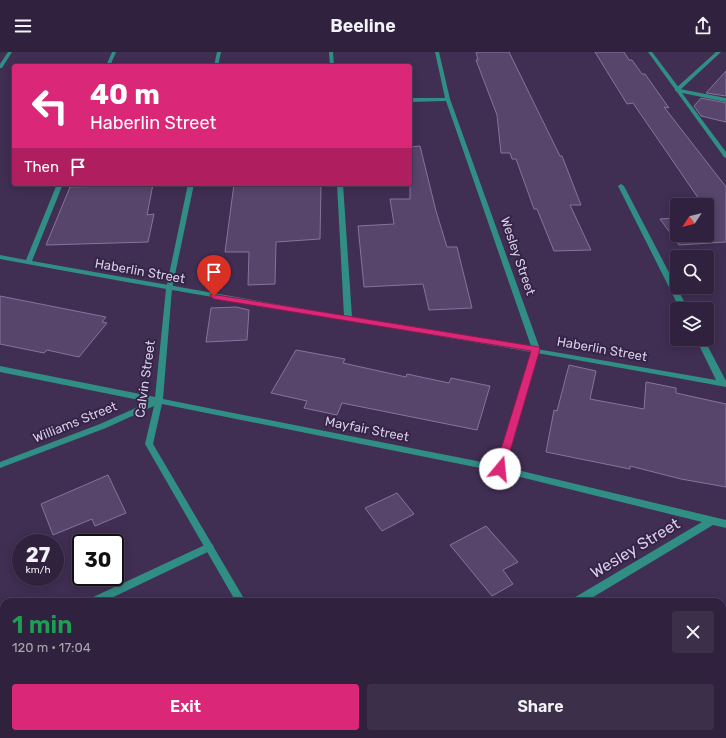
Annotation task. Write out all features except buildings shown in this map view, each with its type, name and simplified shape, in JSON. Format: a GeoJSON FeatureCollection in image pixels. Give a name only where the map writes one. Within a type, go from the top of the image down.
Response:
{"type":"FeatureCollection","features":[{"type":"Feature","properties":{"kind":"street"},"geometry":{"type":"LineString","coordinates":[[0,67],[10,52]]}},
{"type":"Feature","properties":{"kind":"street"},"geometry":{"type":"LineString","coordinates":[[109,64],[114,52]]}},
{"type":"Feature","properties":{"kind":"street"},"geometry":{"type":"LineString","coordinates":[[216,64],[219,52]]}},
{"type":"Feature","properties":{"kind":"street"},"geometry":{"type":"LineString","coordinates":[[332,52],[332,64]]}},
{"type":"Feature","properties":{"kind":"street","name":"Wesley Street"},"geometry":{"type":"LineString","coordinates":[[437,52],[448,99],[536,349]]}},
{"type":"Feature","properties":{"kind":"street"},"geometry":{"type":"LineString","coordinates":[[650,52],[676,90],[726,156]]}},
{"type":"Feature","properties":{"kind":"street"},"geometry":{"type":"LineString","coordinates":[[676,90],[719,52]]}},
{"type":"Feature","properties":{"kind":"street"},"geometry":{"type":"LineString","coordinates":[[676,90],[726,100]]}},
{"type":"Feature","properties":{"kind":"street"},"geometry":{"type":"LineString","coordinates":[[412,100],[448,99]]}},
{"type":"Feature","properties":{"kind":"street"},"geometry":{"type":"LineString","coordinates":[[28,262],[59,186]]}},
{"type":"Feature","properties":{"kind":"street","name":"Calvin Street"},"geometry":{"type":"LineString","coordinates":[[191,186],[169,289],[159,400],[149,444],[239,598]]}},
{"type":"Feature","properties":{"kind":"street"},"geometry":{"type":"LineString","coordinates":[[340,186],[348,318]]}},
{"type":"Feature","properties":{"kind":"street"},"geometry":{"type":"LineString","coordinates":[[621,186],[680,302]]}},
{"type":"Feature","properties":{"kind":"street","name":"Haberlin Street"},"geometry":{"type":"LineString","coordinates":[[0,257],[169,289],[536,349],[724,383]]}},
{"type":"Feature","properties":{"kind":"street"},"geometry":{"type":"LineString","coordinates":[[704,346],[724,383]]}},
{"type":"Feature","properties":{"kind":"street"},"geometry":{"type":"LineString","coordinates":[[500,469],[536,349]]}},
{"type":"Feature","properties":{"kind":"street","name":"Mayfair Street"},"geometry":{"type":"LineString","coordinates":[[0,369],[500,469],[726,524]]}},
{"type":"Feature","properties":{"kind":"street","name":"Williams Street"},"geometry":{"type":"LineString","coordinates":[[0,465],[103,426],[159,400]]}},
{"type":"Feature","properties":{"kind":"street","name":"Wesley Street"},"geometry":{"type":"LineString","coordinates":[[583,598],[711,521]]}},
{"type":"Feature","properties":{"kind":"street"},"geometry":{"type":"LineString","coordinates":[[102,598],[209,546]]}},
{"type":"Feature","properties":{"kind":"route"},"geometry":{"type":"LineString","coordinates":[[214,296],[536,349],[500,469]]}}]}
